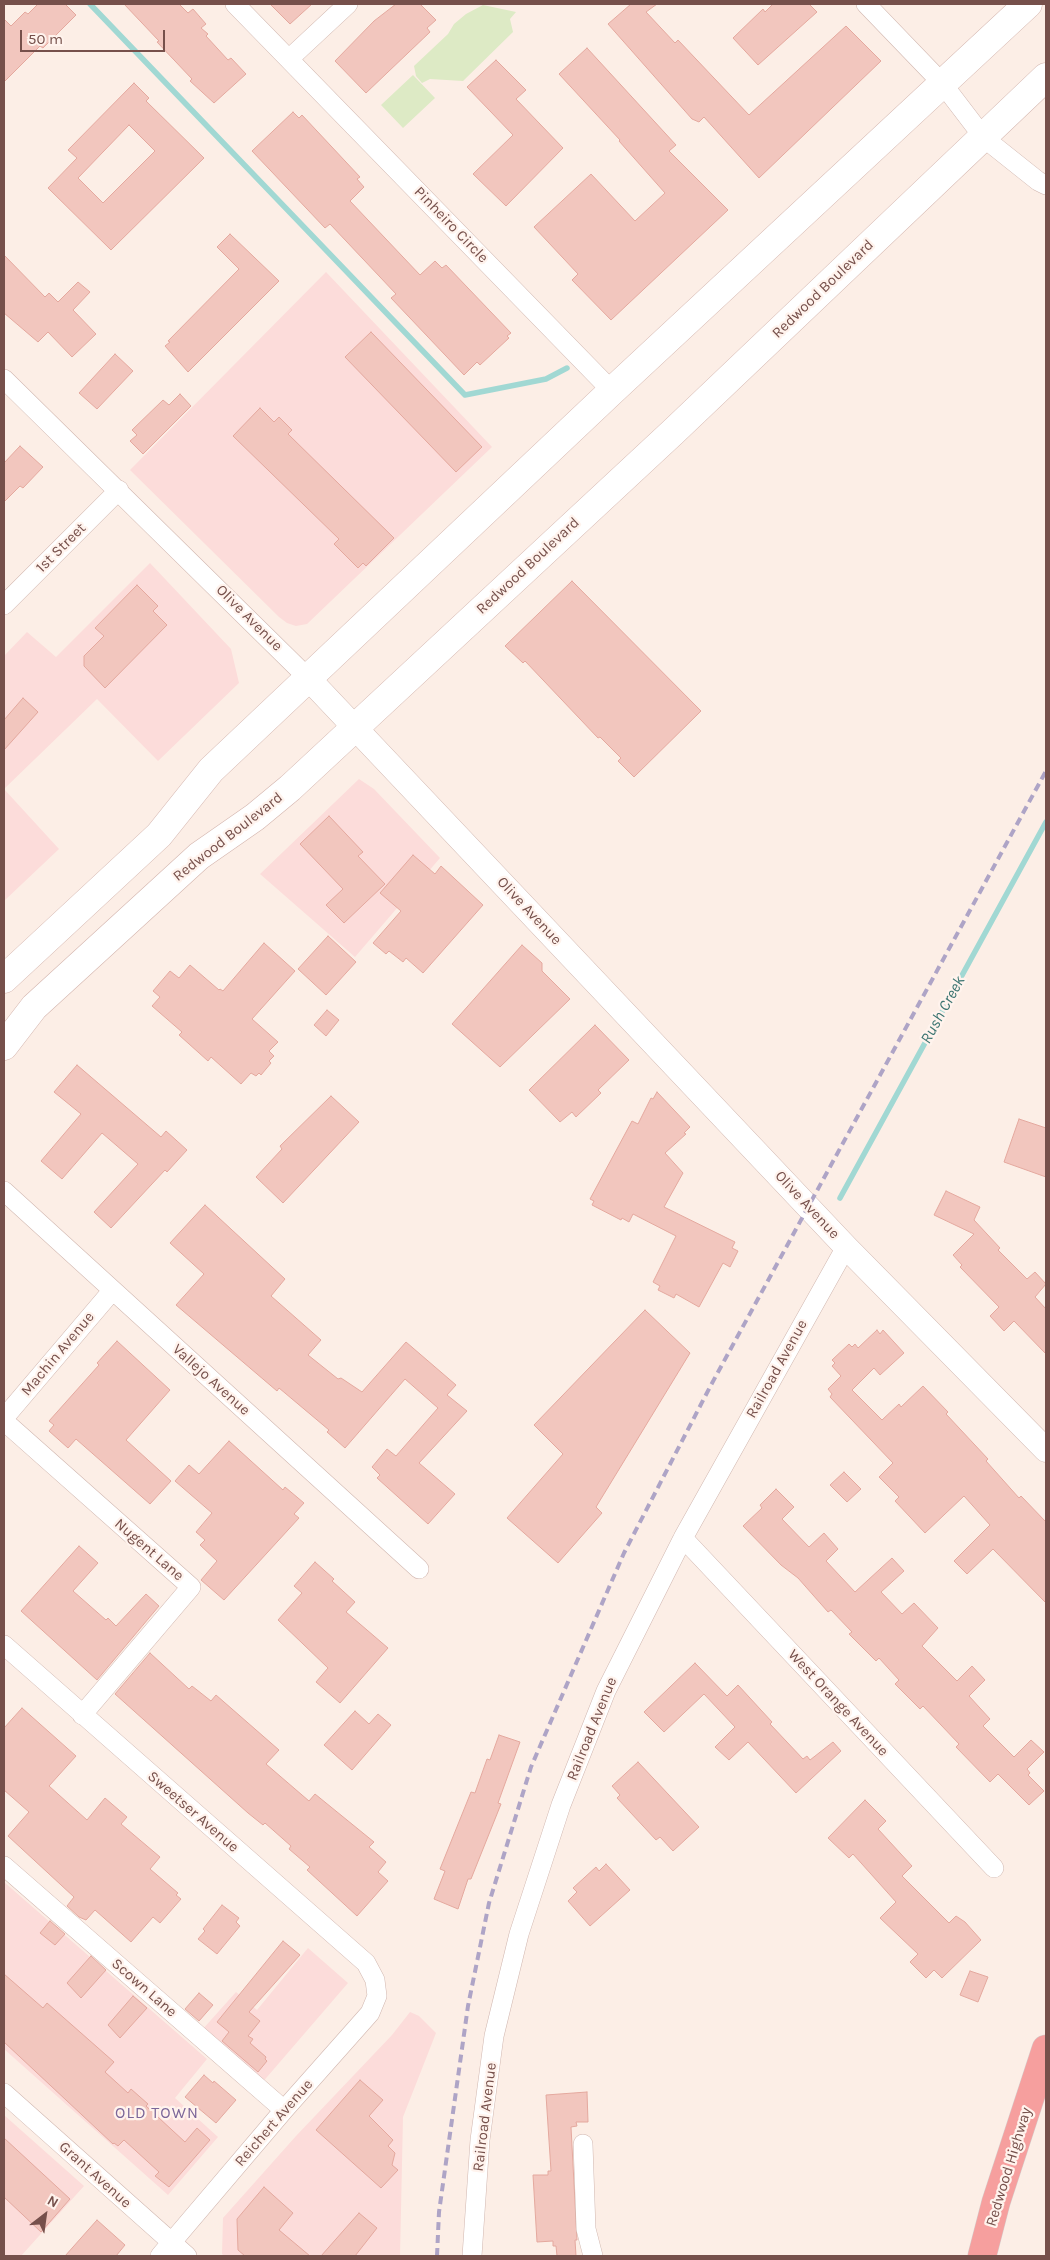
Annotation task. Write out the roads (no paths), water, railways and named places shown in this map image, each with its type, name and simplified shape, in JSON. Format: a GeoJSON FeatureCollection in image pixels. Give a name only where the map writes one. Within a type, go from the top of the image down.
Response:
{"type":"FeatureCollection","features":[{"type":"Feature","properties":{"kind":"highway","name":"Redwood Highway"},"geometry":{"type":"LineString","coordinates":[[982,2256],[996,2202],[1046,2049]]}},
{"type":"Feature","properties":{"kind":"highway"},"geometry":{"type":"LineString","coordinates":[[971,2256],[996,2202]]}},
{"type":"Feature","properties":{"kind":"main road"},"geometry":{"type":"LineString","coordinates":[[4,979],[159,835],[211,770],[1028,4]]}},
{"type":"Feature","properties":{"kind":"main road","name":"Redwood Boulevard"},"geometry":{"type":"LineString","coordinates":[[4,1046],[34,1007],[199,856],[255,817],[355,726],[669,436],[1046,77]]}},
{"type":"Feature","properties":{"kind":"street","name":"Pinheiro Circle"},"geometry":{"type":"LineString","coordinates":[[235,4],[290,58],[612,392]]}},
{"type":"Feature","properties":{"kind":"street"},"geometry":{"type":"LineString","coordinates":[[290,58],[348,4]]}},
{"type":"Feature","properties":{"kind":"street"},"geometry":{"type":"LineString","coordinates":[[866,4],[942,83],[984,138],[1043,179]]}},
{"type":"Feature","properties":{"kind":"street","name":"Olive Avenue"},"geometry":{"type":"LineString","coordinates":[[4,379],[119,490],[355,726],[846,1247],[1046,1450]]}},
{"type":"Feature","properties":{"kind":"street","name":"1st Street"},"geometry":{"type":"LineString","coordinates":[[4,606],[119,490]]}},
{"type":"Feature","properties":{"kind":"street","name":"Vallejo Avenue"},"geometry":{"type":"LineString","coordinates":[[4,1191],[419,1569]]}},
{"type":"Feature","properties":{"kind":"street","name":"Railroad Avenue"},"geometry":{"type":"LineString","coordinates":[[472,2256],[480,2140],[494,2036],[520,1934],[561,1804],[606,1691],[682,1538],[846,1247]]}},
{"type":"Feature","properties":{"kind":"street","name":"Machin Avenue"},"geometry":{"type":"LineString","coordinates":[[4,1419],[112,1291]]}},
{"type":"Feature","properties":{"kind":"street","name":"Nugent Lane"},"geometry":{"type":"LineString","coordinates":[[4,1419],[191,1586],[82,1715]]}},
{"type":"Feature","properties":{"kind":"street","name":"West Orange Avenue"},"geometry":{"type":"LineString","coordinates":[[682,1538],[994,1868]]}},
{"type":"Feature","properties":{"kind":"street","name":"Sweetser Avenue"},"geometry":{"type":"LineString","coordinates":[[4,1645],[366,1963],[376,1985]]}},
{"type":"Feature","properties":{"kind":"street","name":"Scown Lane"},"geometry":{"type":"LineString","coordinates":[[4,1866],[284,2110]]}},
{"type":"Feature","properties":{"kind":"street","name":"Reichert Avenue"},"geometry":{"type":"LineString","coordinates":[[165,2249],[370,2013],[376,2000],[376,1985]]}},
{"type":"Feature","properties":{"kind":"street","name":"Grant Avenue"},"geometry":{"type":"LineString","coordinates":[[4,2093],[165,2249],[187,2256]]}},
{"type":"Feature","properties":{"kind":"street"},"geometry":{"type":"LineString","coordinates":[[583,2144],[586,2229],[593,2256]]}},
{"type":"Feature","properties":{"kind":"waterway"},"geometry":{"type":"LineString","coordinates":[[90,4],[465,395],[546,379],[567,368]]}},
{"type":"Feature","properties":{"kind":"waterway","name":"Rush Creek"},"geometry":{"type":"LineString","coordinates":[[840,1198],[1046,822]]}},
{"type":"Feature","properties":{"kind":"railway"},"geometry":{"type":"LineString","coordinates":[[437,2256],[439,2212],[468,2006],[489,1903],[531,1767],[624,1553],[711,1385],[1046,771]]}},
{"type":"Feature","properties":{"kind":"district","name":"OLD TOWN"},"geometry":{"type":"Point","coordinates":[157,2113]}}]}
